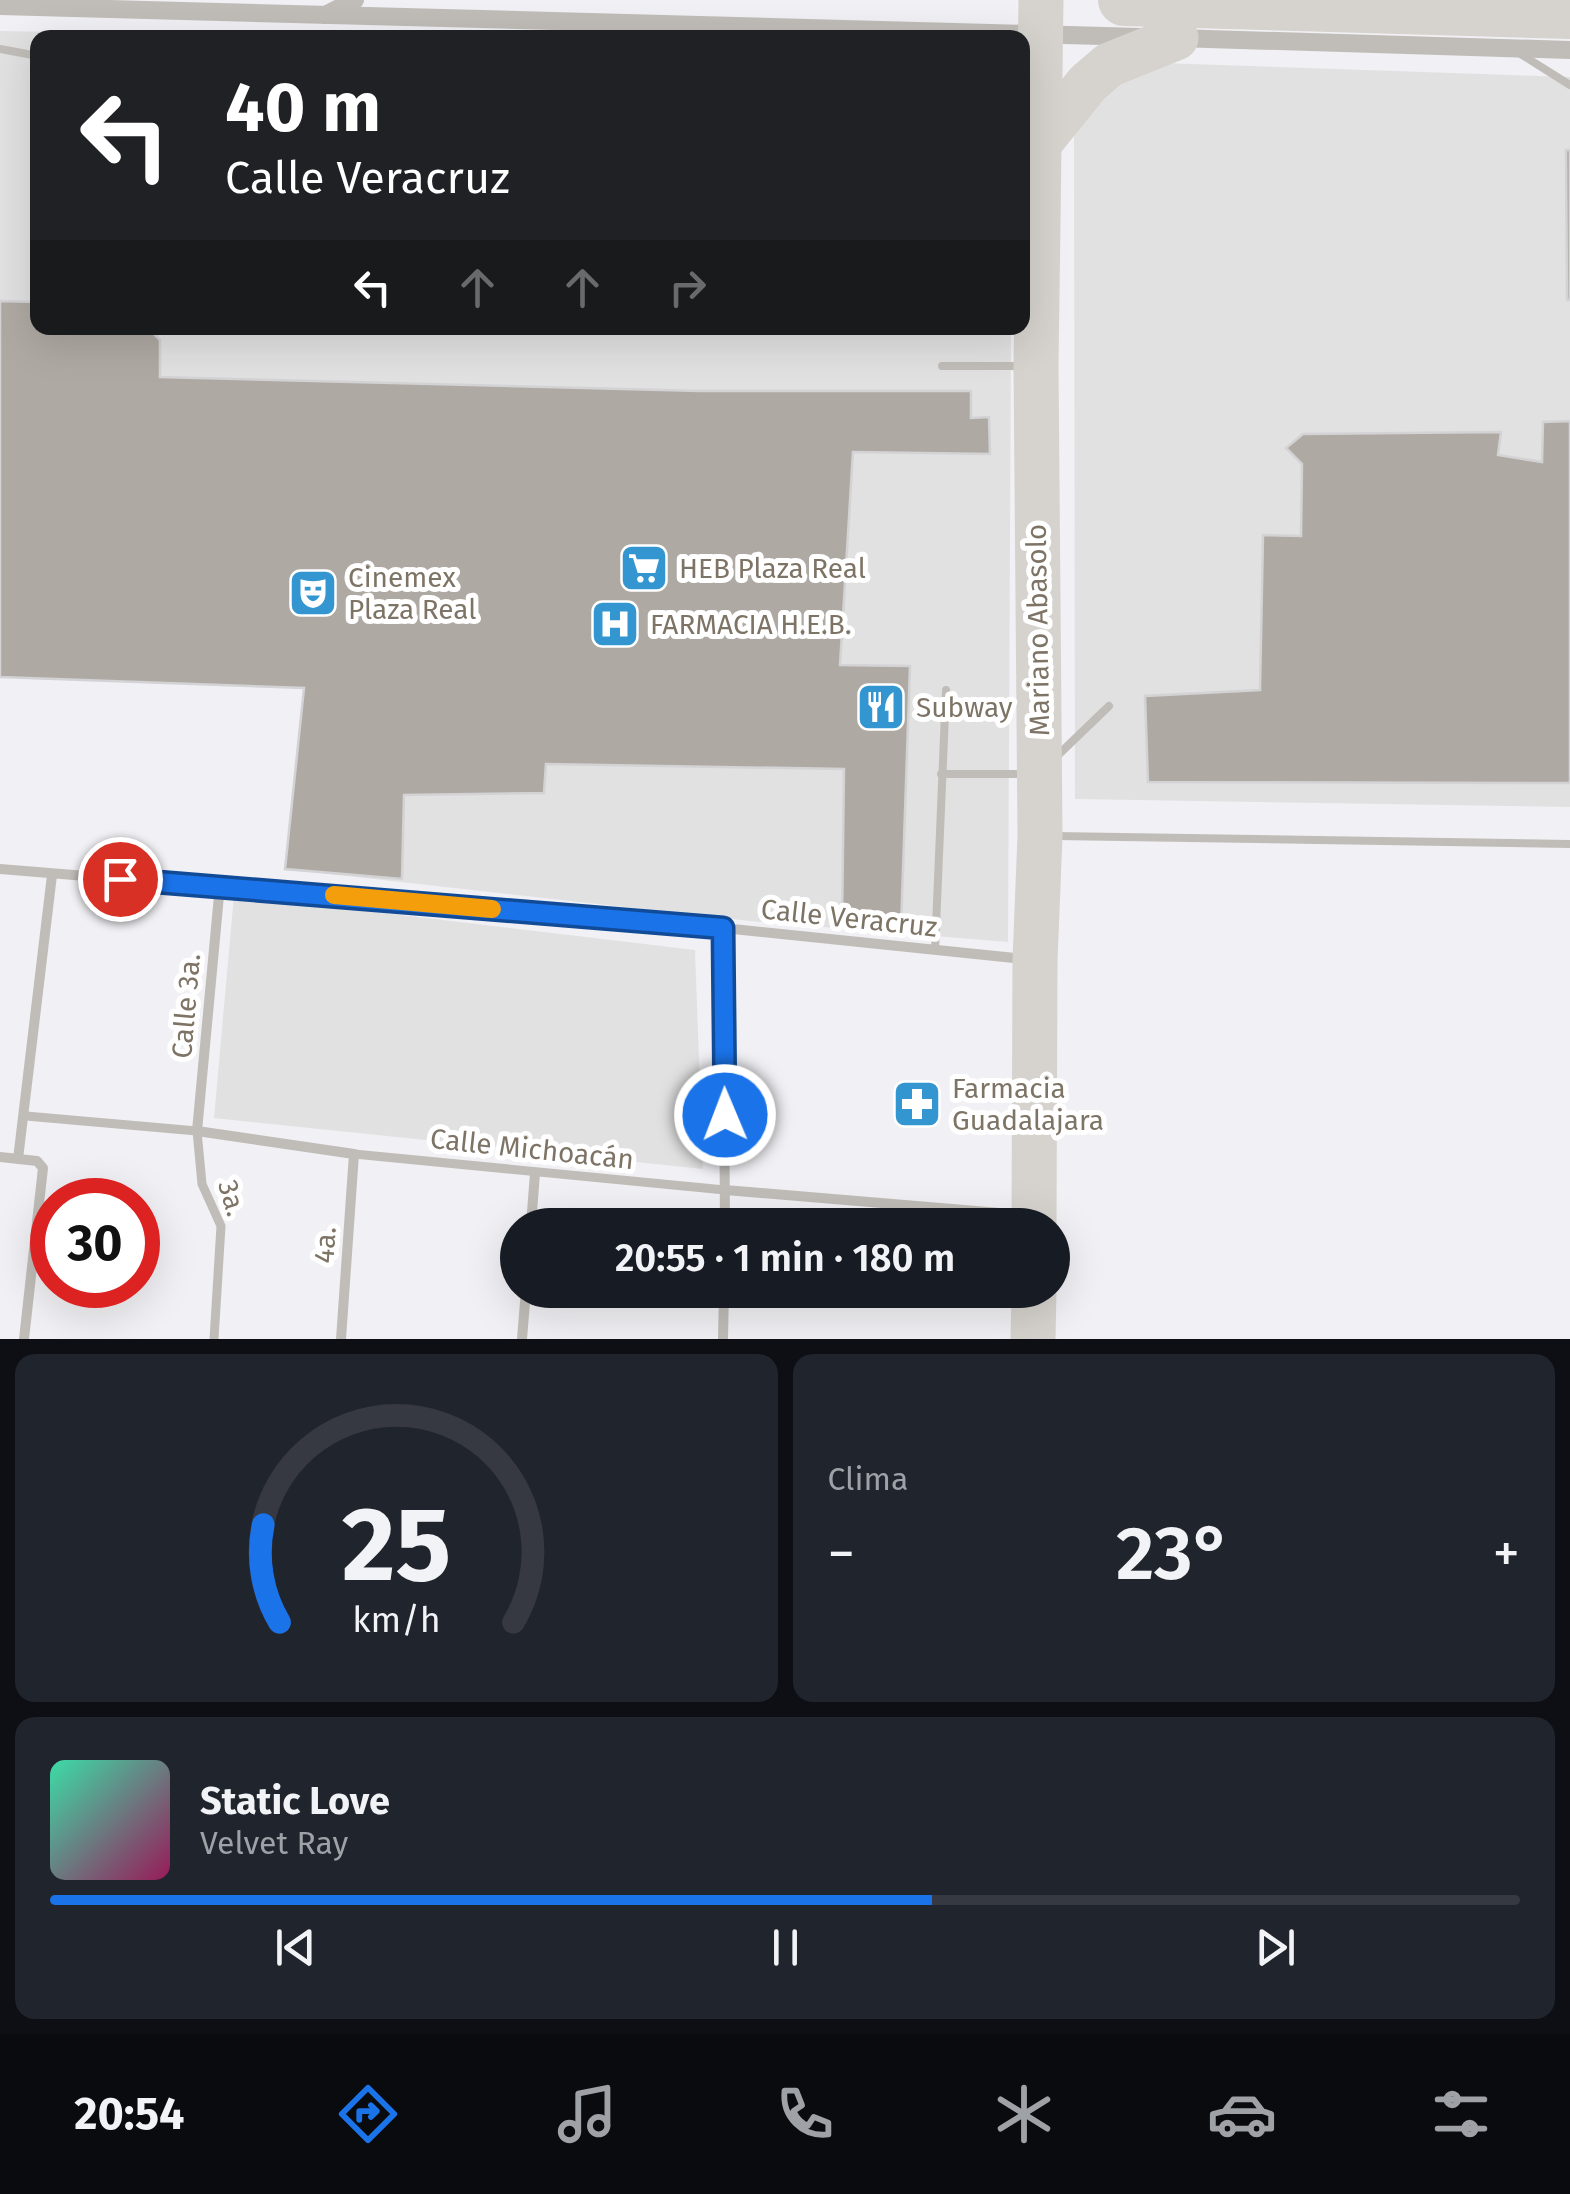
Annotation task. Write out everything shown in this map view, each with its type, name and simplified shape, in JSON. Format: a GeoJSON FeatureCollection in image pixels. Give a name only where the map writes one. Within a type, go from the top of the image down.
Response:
{"type":"FeatureCollection","features":[{"type":"Feature","properties":{"kind":"highway"},"geometry":{"type":"LineString","coordinates":[[1124,0],[1514,29],[1570,13]]}},
{"type":"Feature","properties":{"kind":"main road","name":"Mariano Abasolo"},"geometry":{"type":"LineString","coordinates":[[1034,1208],[1035,960],[1040,836],[1036,366],[1040,18]]}},
{"type":"Feature","properties":{"kind":"main road"},"geometry":{"type":"LineString","coordinates":[[1037,146],[1088,83],[1109,65],[1176,38]]}},
{"type":"Feature","properties":{"kind":"main road"},"geometry":{"type":"LineString","coordinates":[[1033,1339],[1034,1308]]}},
{"type":"Feature","properties":{"kind":"street"},"geometry":{"type":"LineString","coordinates":[[324,16],[355,0]]}},
{"type":"Feature","properties":{"kind":"street"},"geometry":{"type":"LineString","coordinates":[[1344,0],[1354,22],[1370,36],[1391,42]]}},
{"type":"Feature","properties":{"kind":"street"},"geometry":{"type":"LineString","coordinates":[[0,6],[166,6],[324,16],[1040,18],[1176,38],[1391,42],[1514,29],[1570,50]]}},
{"type":"Feature","properties":{"kind":"street","name":"Calle Veracruz"},"geometry":{"type":"LineString","coordinates":[[0,869],[723,928],[1035,960]]}},
{"type":"Feature","properties":{"kind":"street"},"geometry":{"type":"LineString","coordinates":[[18,1159],[52,874]]}},
{"type":"Feature","properties":{"kind":"street","name":"Calle 3a."},"geometry":{"type":"LineString","coordinates":[[198,1132],[220,885]]}},
{"type":"Feature","properties":{"kind":"street"},"geometry":{"type":"LineString","coordinates":[[723,928],[725,1208]]}},
{"type":"Feature","properties":{"kind":"street","name":"Calle Michoacán"},"geometry":{"type":"LineString","coordinates":[[26,1116],[198,1132],[535,1173],[910,1208]]}},
{"type":"Feature","properties":{"kind":"street","name":"3a."},"geometry":{"type":"LineString","coordinates":[[198,1132],[202,1184],[221,1226],[214,1339]]}},
{"type":"Feature","properties":{"kind":"street","name":"4a."},"geometry":{"type":"LineString","coordinates":[[341,1339],[354,1154]]}},
{"type":"Feature","properties":{"kind":"street"},"geometry":{"type":"LineString","coordinates":[[0,1157],[42,1164],[24,1339]]}},
{"type":"Feature","properties":{"kind":"street"},"geometry":{"type":"LineString","coordinates":[[532,1208],[535,1173]]}},
{"type":"Feature","properties":{"kind":"street"},"geometry":{"type":"LineString","coordinates":[[522,1339],[525,1308]]}},
{"type":"Feature","properties":{"kind":"street"},"geometry":{"type":"LineString","coordinates":[[723,1339],[724,1308]]}},
{"type":"Feature","properties":{"kind":"lane"},"geometry":{"type":"LineString","coordinates":[[1514,29],[1544,73],[1570,85]]}},
{"type":"Feature","properties":{"kind":"lane"},"geometry":{"type":"LineString","coordinates":[[0,49],[30,55]]}},
{"type":"Feature","properties":{"kind":"lane"},"geometry":{"type":"LineString","coordinates":[[942,366],[1036,366]]}},
{"type":"Feature","properties":{"kind":"lane"},"geometry":{"type":"LineString","coordinates":[[935,950],[946,690]]}},
{"type":"Feature","properties":{"kind":"lane"},"geometry":{"type":"LineString","coordinates":[[941,774],[1040,774],[1110,706]]}},
{"type":"Feature","properties":{"kind":"lane"},"geometry":{"type":"LineString","coordinates":[[1040,836],[1570,844]]}},
{"type":"Feature","properties":{"kind":"shaded area"},"geometry":{"type":"Polygon","coordinates":[[[0,31],[30,32],[30,335],[1011,335],[1008,942],[750,921],[285,869],[304,688],[0,677],[0,31]]]}},
{"type":"Feature","properties":{"kind":"shaded area"},"geometry":{"type":"Polygon","coordinates":[[[1133,62],[1570,77],[1570,807],[1075,799],[1074,129],[1133,62]]]}},
{"type":"Feature","properties":{"kind":"shaded area"},"geometry":{"type":"Polygon","coordinates":[[[234,895],[695,950],[703,1169],[214,1118],[234,895]]]}},
{"type":"Feature","properties":{"kind":"building"},"geometry":{"type":"Polygon","coordinates":[[[1566,150],[1570,150],[1570,300],[1567,300],[1566,150]]]}},
{"type":"Feature","properties":{"kind":"building"},"geometry":{"type":"Polygon","coordinates":[[[0,301],[30,302],[30,335],[155,335],[160,340],[160,377],[700,391],[971,391],[971,418],[989,417],[990,454],[853,452],[840,665],[910,666],[901,928],[842,924],[844,769],[546,764],[544,793],[404,795],[402,879],[285,869],[304,688],[0,677],[0,301]]]}},
{"type":"Feature","properties":{"kind":"building"},"geometry":{"type":"Polygon","coordinates":[[[1570,421],[1570,783],[1148,782],[1145,696],[1260,690],[1263,535],[1301,536],[1302,464],[1286,448],[1303,434],[1501,432],[1498,455],[1542,462],[1543,422],[1570,421]]]}},
{"type":"Feature","properties":{"kind":"slow traffic"},"geometry":{"type":"LineString","coordinates":[[334,895],[492,909]]}},
{"type":"Feature","properties":{"kind":"place","name":"HEB Plaza Real"},"geometry":{"type":"Point","coordinates":[644,568]}},
{"type":"Feature","properties":{"kind":"place","name":"Cinemex Plaza Real"},"geometry":{"type":"Point","coordinates":[313,593]}},
{"type":"Feature","properties":{"kind":"place","name":"FARMACIA H.E.B."},"geometry":{"type":"Point","coordinates":[615,624]}},
{"type":"Feature","properties":{"kind":"place","name":"Subway"},"geometry":{"type":"Point","coordinates":[881,707]}},
{"type":"Feature","properties":{"kind":"place","name":"Farmacia Guadalajara"},"geometry":{"type":"Point","coordinates":[917,1104]}},
{"type":"Feature","properties":{"kind":"route"},"geometry":{"type":"LineString","coordinates":[[120,879],[723,928],[725,1115]]}}]}
